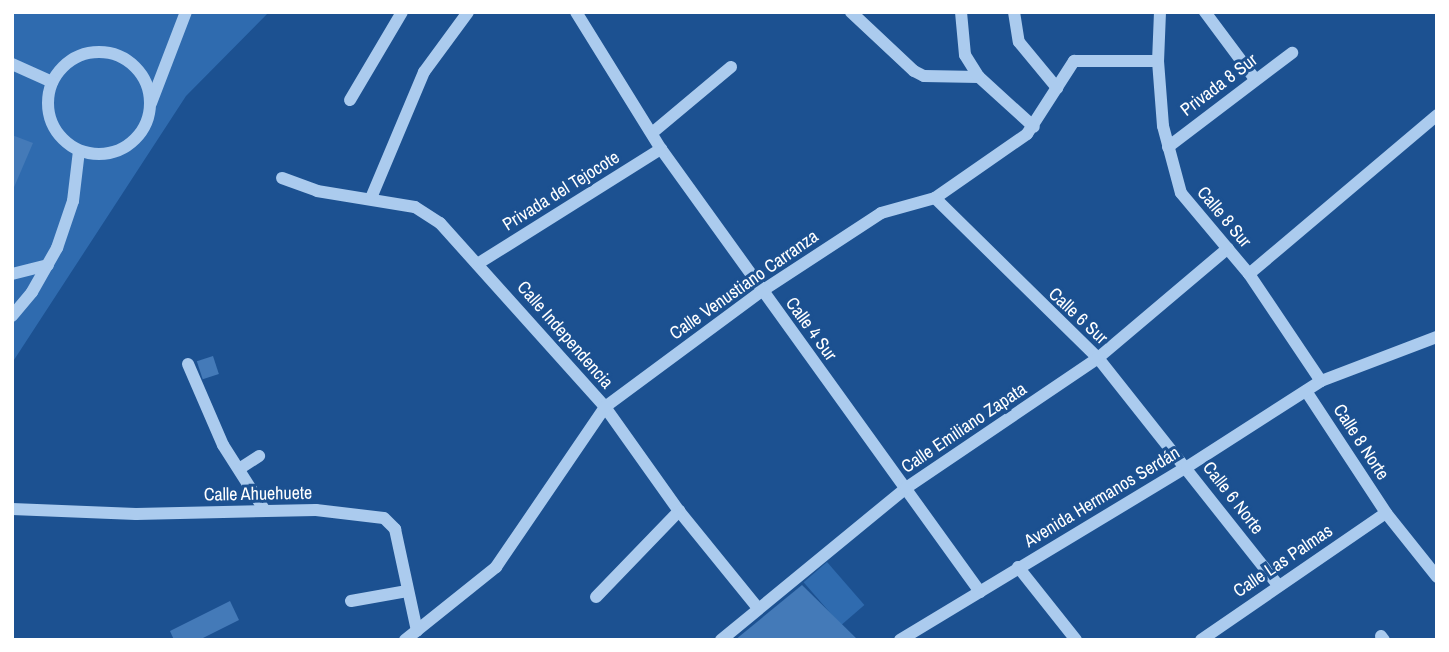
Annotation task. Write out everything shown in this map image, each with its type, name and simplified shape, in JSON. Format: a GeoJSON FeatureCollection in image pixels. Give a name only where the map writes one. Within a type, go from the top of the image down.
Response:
{"type":"FeatureCollection","features":[{"type":"Feature","properties":{"kind":"street"},"geometry":{"type":"LineString","coordinates":[[150,105],[139,71],[108,52],[75,57],[52,82],[48,114],[54,130],[79,151],[96,155],[127,146],[144,128],[150,105],[186,12]]}},
{"type":"Feature","properties":{"kind":"street"},"geometry":{"type":"LineString","coordinates":[[350,100],[402,12]]}},
{"type":"Feature","properties":{"kind":"street"},"geometry":{"type":"LineString","coordinates":[[371,198],[424,72],[468,12]]}},
{"type":"Feature","properties":{"kind":"street","name":"Calle 4 Sur"},"geometry":{"type":"LineString","coordinates":[[576,12],[661,149],[980,592]]}},
{"type":"Feature","properties":{"kind":"street"},"geometry":{"type":"LineString","coordinates":[[851,12],[924,76],[979,77]]}},
{"type":"Feature","properties":{"kind":"street"},"geometry":{"type":"LineString","coordinates":[[961,12],[965,55],[979,77],[1034,127]]}},
{"type":"Feature","properties":{"kind":"street"},"geometry":{"type":"LineString","coordinates":[[1014,12],[1019,42],[1057,88]]}},
{"type":"Feature","properties":{"kind":"street","name":"Calle 8 Sur"},"geometry":{"type":"LineString","coordinates":[[1160,12],[1158,61],[1168,147],[1181,193],[1249,274],[1321,381]]}},
{"type":"Feature","properties":{"kind":"street"},"geometry":{"type":"LineString","coordinates":[[1205,12],[1255,79]]}},
{"type":"Feature","properties":{"kind":"street","name":"Privada 8 Sur"},"geometry":{"type":"LineString","coordinates":[[1168,147],[1292,52]]}},
{"type":"Feature","properties":{"kind":"street","name":"Calle Venustiano Carranza"},"geometry":{"type":"LineString","coordinates":[[405,640],[496,567],[605,407],[762,291],[881,213],[935,198],[1034,127],[1069,65],[1081,58],[1158,61]]}},
{"type":"Feature","properties":{"kind":"street"},"geometry":{"type":"LineString","coordinates":[[12,64],[52,82]]}},
{"type":"Feature","properties":{"kind":"street"},"geometry":{"type":"LineString","coordinates":[[652,133],[731,67]]}},
{"type":"Feature","properties":{"kind":"street"},"geometry":{"type":"LineString","coordinates":[[1249,274],[1437,115]]}},
{"type":"Feature","properties":{"kind":"street","name":"Privada del Tejocote"},"geometry":{"type":"LineString","coordinates":[[478,263],[661,149]]}},
{"type":"Feature","properties":{"kind":"street"},"geometry":{"type":"LineString","coordinates":[[12,316],[48,265],[73,201],[79,151]]}},
{"type":"Feature","properties":{"kind":"street","name":"Calle Independencia"},"geometry":{"type":"LineString","coordinates":[[282,178],[317,191],[371,198],[428,214],[478,263],[605,407],[679,511],[757,607]]}},
{"type":"Feature","properties":{"kind":"street","name":"Calle 6 Sur"},"geometry":{"type":"LineString","coordinates":[[935,198],[1098,358],[1187,467]]}},
{"type":"Feature","properties":{"kind":"street","name":"Calle Emiliano Zapata"},"geometry":{"type":"LineString","coordinates":[[721,640],[757,607],[906,488],[1098,358],[1228,248]]}},
{"type":"Feature","properties":{"kind":"street"},"geometry":{"type":"LineString","coordinates":[[12,274],[48,265]]}},
{"type":"Feature","properties":{"kind":"street","name":"Avenida Hermanos Serdán"},"geometry":{"type":"LineString","coordinates":[[900,640],[923,629],[1018,568],[1187,467],[1321,381],[1436,336]]}},
{"type":"Feature","properties":{"kind":"street"},"geometry":{"type":"LineString","coordinates":[[188,364],[239,469],[265,511]]}},
{"type":"Feature","properties":{"kind":"street","name":"Calle 8 Norte"},"geometry":{"type":"LineString","coordinates":[[1306,391],[1386,513],[1437,577]]}},
{"type":"Feature","properties":{"kind":"street"},"geometry":{"type":"LineString","coordinates":[[239,469],[259,456]]}},
{"type":"Feature","properties":{"kind":"street","name":"Calle 6 Norte"},"geometry":{"type":"LineString","coordinates":[[1187,467],[1277,584]]}},
{"type":"Feature","properties":{"kind":"street","name":"Calle Ahuehuete"},"geometry":{"type":"LineString","coordinates":[[12,509],[136,514],[316,510],[389,520],[417,631]]}},
{"type":"Feature","properties":{"kind":"street"},"geometry":{"type":"LineString","coordinates":[[596,597],[679,511]]}},
{"type":"Feature","properties":{"kind":"street","name":"Calle Las Palmas"},"geometry":{"type":"LineString","coordinates":[[1201,640],[1277,584],[1386,513]]}},
{"type":"Feature","properties":{"kind":"street"},"geometry":{"type":"LineString","coordinates":[[1018,568],[1076,640]]}},
{"type":"Feature","properties":{"kind":"street"},"geometry":{"type":"LineString","coordinates":[[351,601],[407,591]]}},
{"type":"Feature","properties":{"kind":"street"},"geometry":{"type":"LineString","coordinates":[[923,629],[932,640]]}},
{"type":"Feature","properties":{"kind":"shaded area"},"geometry":{"type":"Polygon","coordinates":[[[12,12],[269,12],[186,96],[12,363],[12,12]]]}},
{"type":"Feature","properties":{"kind":"shaded area"},"geometry":{"type":"Polygon","coordinates":[[[827,562],[864,605],[841,625],[804,582],[827,562]]]}},
{"type":"Feature","properties":{"kind":"building"},"geometry":{"type":"Polygon","coordinates":[[[12,135],[33,143],[12,192],[12,135]]]}},
{"type":"Feature","properties":{"kind":"building"},"geometry":{"type":"Polygon","coordinates":[[[213,356],[219,374],[203,379],[197,361],[213,356]]]}},
{"type":"Feature","properties":{"kind":"building"},"geometry":{"type":"Polygon","coordinates":[[[802,585],[858,640],[735,640],[802,585]]]}},
{"type":"Feature","properties":{"kind":"building"},"geometry":{"type":"Polygon","coordinates":[[[230,601],[239,620],[199,640],[174,640],[170,631],[230,601]]]}}]}
